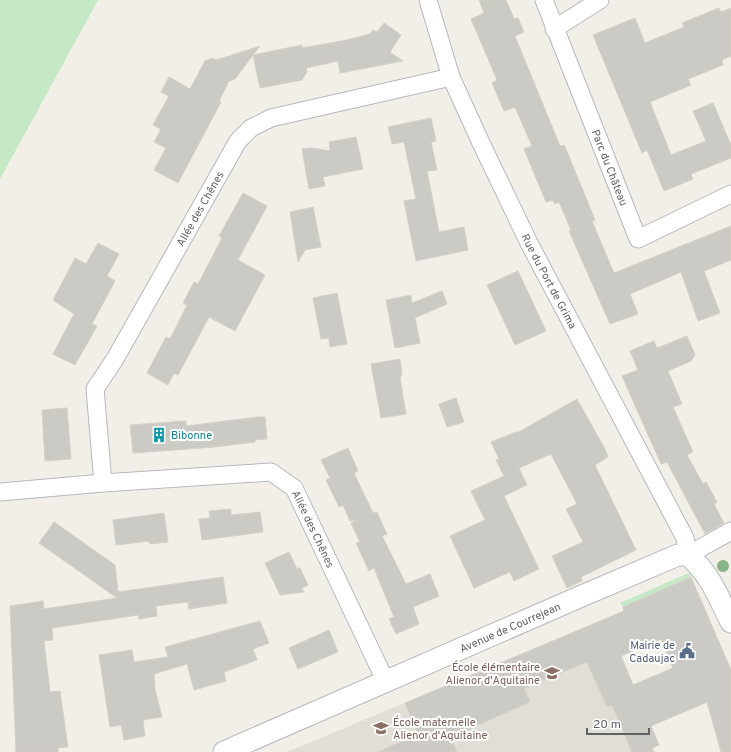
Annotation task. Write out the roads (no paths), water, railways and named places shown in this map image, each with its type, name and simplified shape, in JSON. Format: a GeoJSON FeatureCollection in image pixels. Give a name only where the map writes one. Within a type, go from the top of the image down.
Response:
{"type":"FeatureCollection","features":[{"type":"Feature","properties":{"kind":"street","name":"Rue du Port de Grima"},"geometry":{"type":"LineString","coordinates":[[428,0],[451,77],[529,243],[685,538],[688,555]]}},
{"type":"Feature","properties":{"kind":"street","name":"Parc du Château"},"geometry":{"type":"LineString","coordinates":[[544,0],[554,29],[638,239],[731,194]]}},
{"type":"Feature","properties":{"kind":"street"},"geometry":{"type":"LineString","coordinates":[[554,29],[600,0]]}},
{"type":"Feature","properties":{"kind":"street","name":"Allée des Chênes"},"geometry":{"type":"LineString","coordinates":[[103,483],[95,389],[116,359],[238,141],[251,128],[271,118],[451,77]]}},
{"type":"Feature","properties":{"kind":"street","name":"Allée des Chênes"},"geometry":{"type":"LineString","coordinates":[[0,492],[103,483],[271,472],[294,488],[386,682]]}},
{"type":"Feature","properties":{"kind":"street"},"geometry":{"type":"LineString","coordinates":[[731,531],[688,555],[702,567],[710,578],[731,622]]}},
{"type":"Feature","properties":{"kind":"street","name":"Avenue de Courrejean"},"geometry":{"type":"LineString","coordinates":[[224,752],[666,559],[678,555],[688,555]]}},
{"type":"Feature","properties":{"kind":"place","name":"Bibonne"},"geometry":{"type":"Point","coordinates":[159,435]}},
{"type":"Feature","properties":{"kind":"place","name":"Mairie de Cadaujac"},"geometry":{"type":"Point","coordinates":[687,651]}},
{"type":"Feature","properties":{"kind":"place","name":"École élémentaire Alienor d'Aquitaine"},"geometry":{"type":"Point","coordinates":[552,673]}},
{"type":"Feature","properties":{"kind":"place","name":"École maternelle Alienor d'Aquitaine"},"geometry":{"type":"Point","coordinates":[381,728]}}]}
